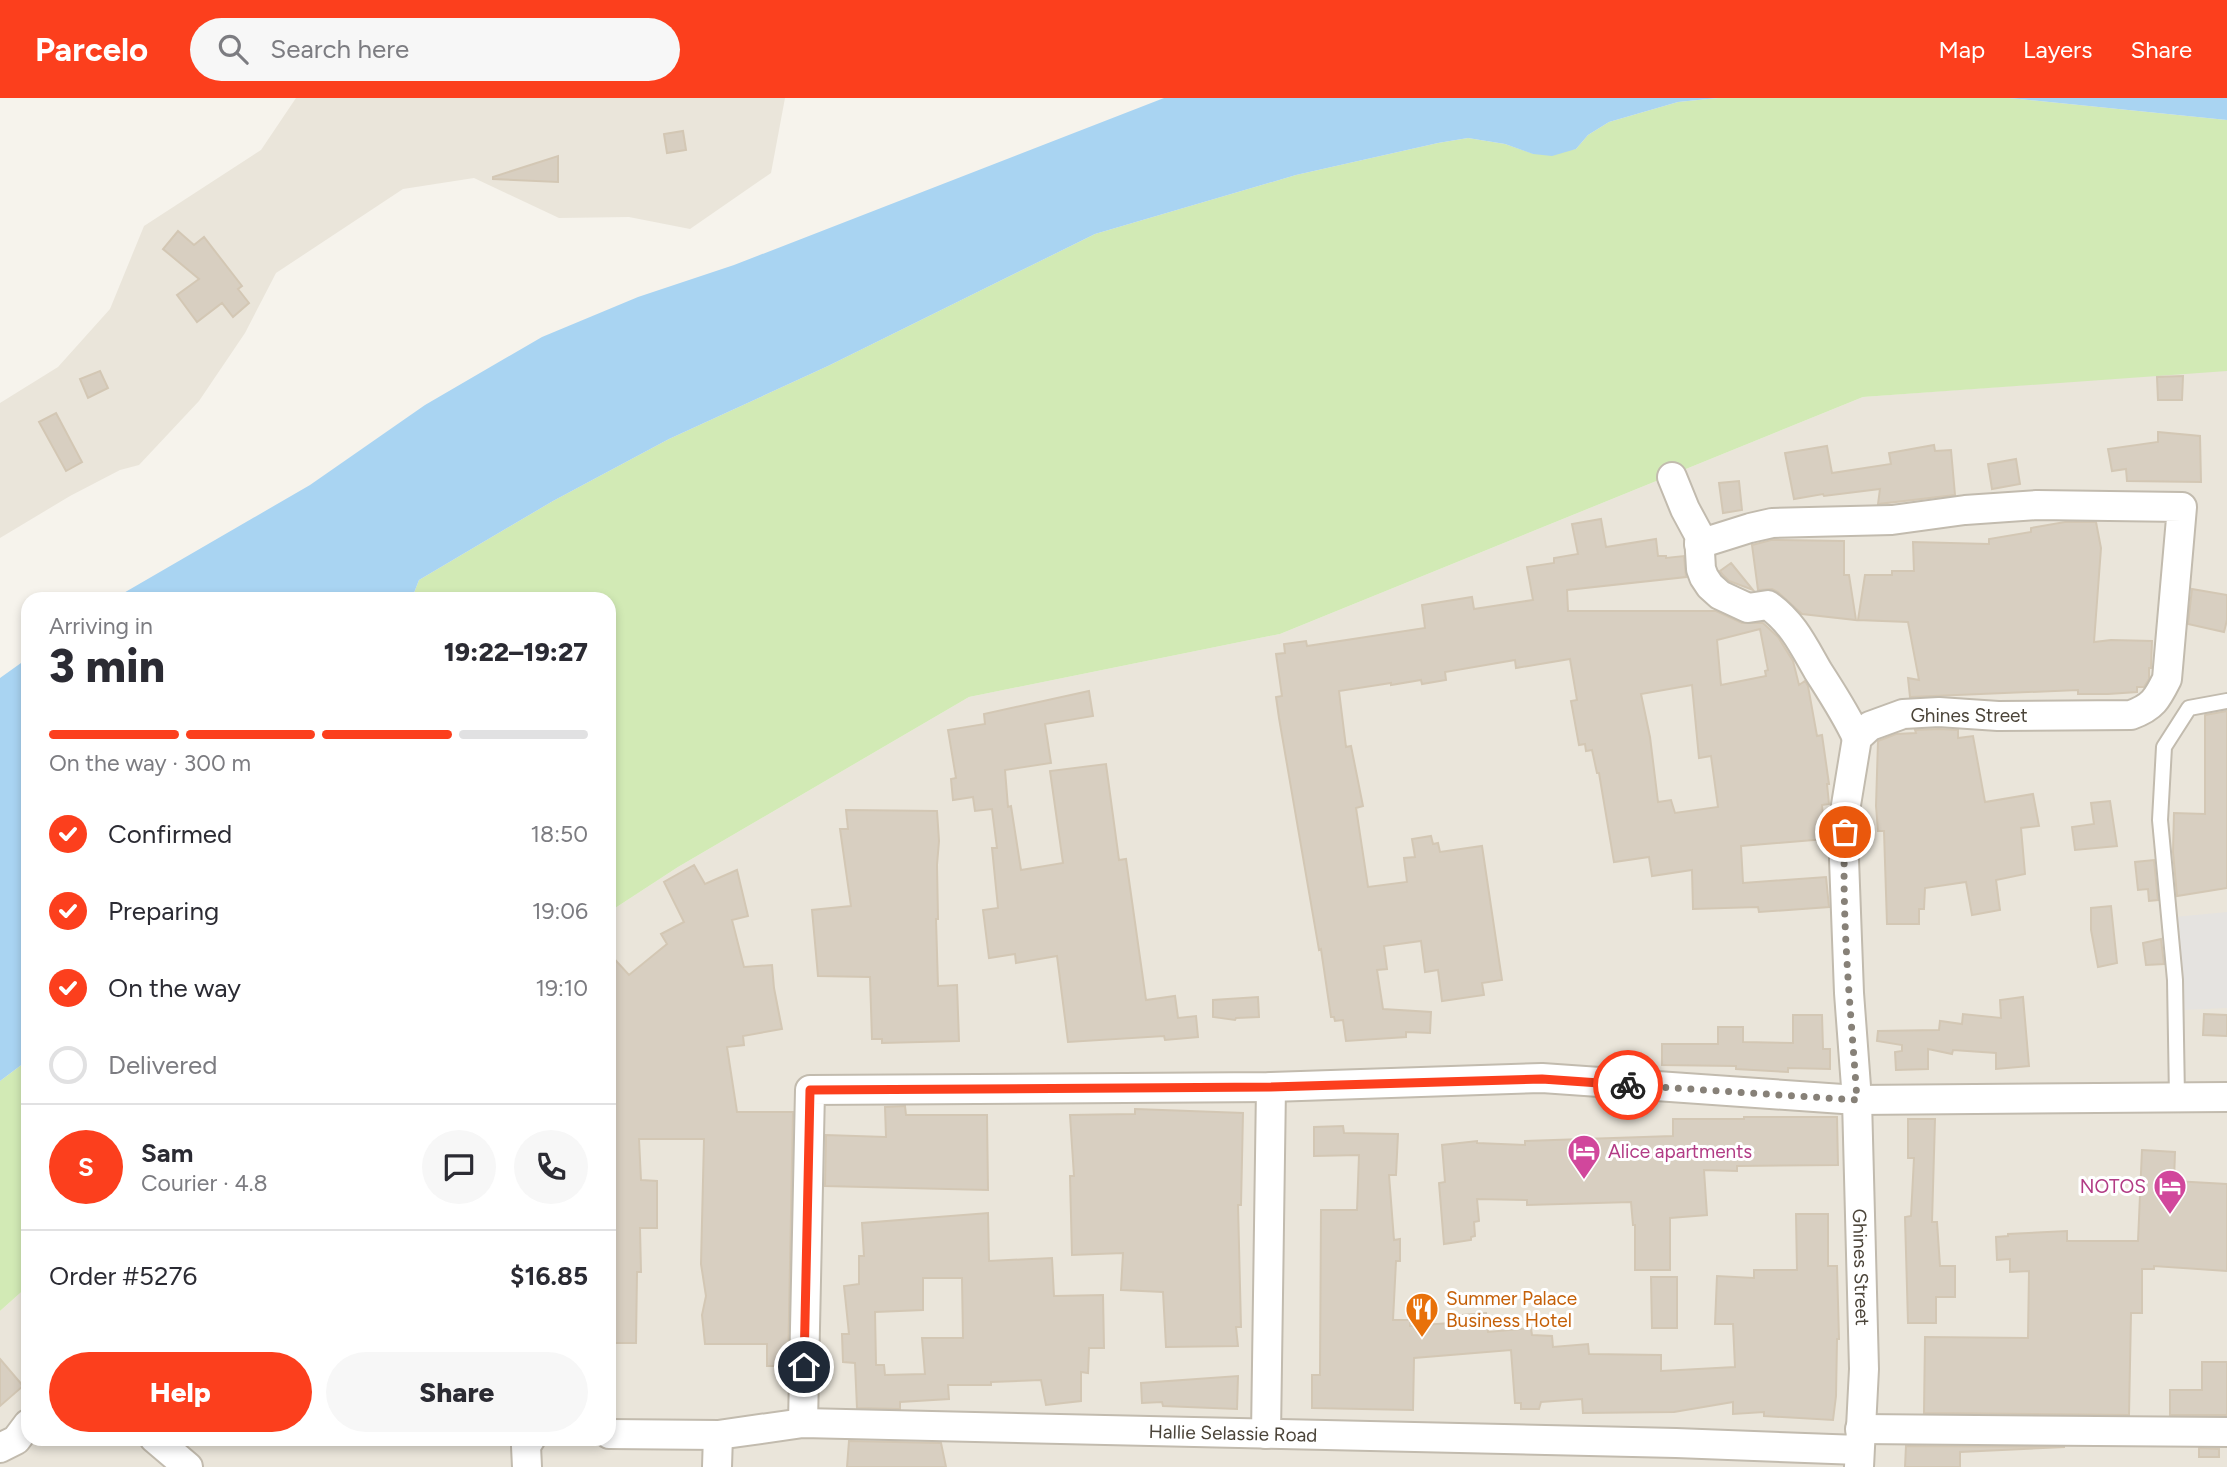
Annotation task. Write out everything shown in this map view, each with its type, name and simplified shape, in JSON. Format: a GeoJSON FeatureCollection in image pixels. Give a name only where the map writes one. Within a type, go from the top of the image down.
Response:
{"type":"FeatureCollection","features":[{"type":"Feature","properties":{"kind":"street"},"geometry":{"type":"LineString","coordinates":[[1672,477],[1699,535],[1704,578],[1720,595],[1748,608],[1768,605],[1795,630],[1844,709],[1857,738]]}},
{"type":"Feature","properties":{"kind":"street","name":"Ghines Street"},"geometry":{"type":"LineString","coordinates":[[1699,544],[1772,523],[1892,520],[1965,510],[2036,505],[2182,507],[2167,679],[2158,697],[2147,709],[2131,715],[1998,716],[1939,712],[1903,714],[1870,726],[1857,738],[1846,805],[1844,859],[1849,993],[1857,1100],[1864,1369],[1859,1449]]}},
{"type":"Feature","properties":{"kind":"street"},"geometry":{"type":"LineString","coordinates":[[803,1423],[810,1090],[1271,1087],[1542,1079],[1857,1100],[2227,1097]]}},
{"type":"Feature","properties":{"kind":"street"},"geometry":{"type":"LineString","coordinates":[[1266,1434],[1271,1087]]}},
{"type":"Feature","properties":{"kind":"street","name":"Hallie Selassie Road"},"geometry":{"type":"LineString","coordinates":[[616,1434],[718,1435],[803,1423],[1859,1449],[2227,1432]]}},
{"type":"Feature","properties":{"kind":"street"},"geometry":{"type":"LineString","coordinates":[[717,1467],[718,1435]]}},
{"type":"Feature","properties":{"kind":"street"},"geometry":{"type":"LineString","coordinates":[[163,1446],[188,1467]]}},
{"type":"Feature","properties":{"kind":"street"},"geometry":{"type":"LineString","coordinates":[[526,1446],[527,1467]]}},
{"type":"Feature","properties":{"kind":"lane"},"geometry":{"type":"LineString","coordinates":[[2177,1097],[2175,980],[2160,820],[2164,747],[2189,708],[2227,701]]}},
{"type":"Feature","properties":{"kind":"shaded area"},"geometry":{"type":"Polygon","coordinates":[[[296,98],[785,98],[771,173],[690,229],[629,217],[559,218],[474,178],[403,189],[276,273],[245,333],[199,401],[139,465],[120,470],[70,496],[0,538],[0,403],[58,367],[110,309],[144,226],[261,150],[296,98]]]}},
{"type":"Feature","properties":{"kind":"shaded area"},"geometry":{"type":"Polygon","coordinates":[[[2227,371],[2227,1467],[0,1467],[0,1311],[21,1292],[21,1446],[616,1446],[616,907],[678,867],[969,697],[1280,634],[1863,397],[2227,371]]]}},
{"type":"Feature","properties":{"kind":"shaded area"},"geometry":{"type":"Polygon","coordinates":[[[2227,912],[2227,1008],[2184,1010],[2175,917],[2227,912]]]}},
{"type":"Feature","properties":{"kind":"green space"},"geometry":{"type":"Polygon","coordinates":[[[1718,98],[2009,98],[2227,120],[2227,371],[1863,397],[1280,634],[969,697],[678,867],[616,907],[616,592],[414,592],[419,580],[553,501],[669,439],[828,366],[1095,234],[1296,175],[1438,143],[1468,138],[1505,144],[1534,154],[1576,149],[1588,135],[1609,122],[1678,102],[1718,98]]]}},
{"type":"Feature","properties":{"kind":"green space"},"geometry":{"type":"Polygon","coordinates":[[[21,1065],[21,1292],[0,1311],[0,1081],[21,1065]]]}},
{"type":"Feature","properties":{"kind":"water"},"geometry":{"type":"Polygon","coordinates":[[[1164,98],[1718,98],[1678,102],[1609,122],[1588,135],[1576,149],[1552,156],[1468,138],[1438,143],[1296,175],[1095,234],[828,366],[669,439],[553,501],[419,580],[414,592],[125,592],[310,485],[425,405],[542,337],[638,297],[734,265],[1164,98]]]}},
{"type":"Feature","properties":{"kind":"water"},"geometry":{"type":"Polygon","coordinates":[[[2009,98],[2227,98],[2227,120],[2009,98]]]}},
{"type":"Feature","properties":{"kind":"water"},"geometry":{"type":"Polygon","coordinates":[[[21,663],[21,1065],[0,1081],[0,678],[21,663]]]}},
{"type":"Feature","properties":{"kind":"building"},"geometry":{"type":"Polygon","coordinates":[[[683,131],[686,150],[667,153],[664,134],[683,131]]]}},
{"type":"Feature","properties":{"kind":"building"},"geometry":{"type":"Polygon","coordinates":[[[558,156],[558,182],[493,179],[493,177],[558,156]]]}},
{"type":"Feature","properties":{"kind":"building"},"geometry":{"type":"Polygon","coordinates":[[[178,231],[194,245],[204,237],[242,286],[238,289],[249,303],[233,317],[222,303],[197,322],[177,295],[199,279],[163,249],[178,231]]]}},
{"type":"Feature","properties":{"kind":"building"},"geometry":{"type":"Polygon","coordinates":[[[100,371],[108,388],[88,398],[80,379],[100,371]]]}},
{"type":"Feature","properties":{"kind":"building"},"geometry":{"type":"Polygon","coordinates":[[[2183,376],[2182,400],[2158,400],[2157,377],[2183,376]]]}},
{"type":"Feature","properties":{"kind":"building"},"geometry":{"type":"Polygon","coordinates":[[[56,413],[82,462],[66,471],[39,422],[56,413]]]}},
{"type":"Feature","properties":{"kind":"building"},"geometry":{"type":"Polygon","coordinates":[[[2158,432],[2200,436],[2201,482],[2127,481],[2126,469],[2112,471],[2108,449],[2158,442],[2158,432]]]}},
{"type":"Feature","properties":{"kind":"building"},"geometry":{"type":"Polygon","coordinates":[[[1934,445],[1935,451],[1951,450],[1955,495],[1878,504],[1880,489],[1794,499],[1785,453],[1827,446],[1832,473],[1891,464],[1889,453],[1934,445]]]}},
{"type":"Feature","properties":{"kind":"building"},"geometry":{"type":"Polygon","coordinates":[[[2016,459],[2020,484],[1992,489],[1988,464],[2016,459]]]}},
{"type":"Feature","properties":{"kind":"building"},"geometry":{"type":"Polygon","coordinates":[[[1739,481],[1742,510],[1723,513],[1719,483],[1739,481]]]}},
{"type":"Feature","properties":{"kind":"building"},"geometry":{"type":"Polygon","coordinates":[[[1601,519],[1606,547],[1656,539],[1658,556],[1684,556],[1686,577],[1567,590],[1568,611],[1716,611],[1742,623],[1763,623],[1778,637],[1793,661],[1799,685],[1805,681],[1808,686],[1817,736],[1822,735],[1829,784],[1829,804],[1822,805],[1825,839],[1741,846],[1743,883],[1826,877],[1829,907],[1759,912],[1758,907],[1693,909],[1692,870],[1652,876],[1649,857],[1614,862],[1599,773],[1592,750],[1586,751],[1585,744],[1579,745],[1571,701],[1577,700],[1570,659],[1516,668],[1515,660],[1445,672],[1446,680],[1422,684],[1421,680],[1391,683],[1339,691],[1346,747],[1351,746],[1363,806],[1356,808],[1368,887],[1407,882],[1404,858],[1415,857],[1412,839],[1431,836],[1433,844],[1438,843],[1440,852],[1482,846],[1502,980],[1482,983],[1484,995],[1442,1001],[1438,970],[1425,972],[1421,941],[1384,946],[1387,969],[1377,970],[1383,1009],[1431,1012],[1430,1033],[1406,1032],[1406,1037],[1346,1041],[1343,1020],[1335,1021],[1334,1017],[1331,1017],[1279,718],[1276,697],[1282,696],[1276,654],[1285,653],[1284,644],[1306,641],[1307,646],[1425,628],[1422,605],[1472,597],[1474,609],[1533,600],[1527,567],[1554,563],[1554,558],[1578,554],[1572,524],[1601,519]],[[1760,629],[1717,640],[1721,685],[1766,676],[1765,671],[1768,670],[1760,629]],[[1692,685],[1641,694],[1650,737],[1658,802],[1671,800],[1675,813],[1718,807],[1711,756],[1699,758],[1692,685]]]}},
{"type":"Feature","properties":{"kind":"building"},"geometry":{"type":"Polygon","coordinates":[[[2065,522],[2096,522],[2101,548],[2094,642],[2152,641],[2151,668],[2144,687],[2137,687],[2137,692],[2108,694],[2078,694],[2078,690],[1910,697],[1908,678],[1919,680],[1908,622],[1858,620],[1865,575],[1892,575],[1892,571],[1914,571],[1913,542],[1989,544],[1989,539],[2031,532],[2031,528],[2065,522]]]}},
{"type":"Feature","properties":{"kind":"building"},"geometry":{"type":"Polygon","coordinates":[[[1771,540],[1844,541],[1844,575],[1849,575],[1856,620],[1802,614],[1778,592],[1772,589],[1758,590],[1752,545],[1771,540]]]}},
{"type":"Feature","properties":{"kind":"building"},"geometry":{"type":"Polygon","coordinates":[[[1731,563],[1753,590],[1729,581],[1723,575],[1720,571],[1731,563]]]}},
{"type":"Feature","properties":{"kind":"building"},"geometry":{"type":"Polygon","coordinates":[[[2192,589],[2227,595],[2224,632],[2188,624],[2192,589]]]}},
{"type":"Feature","properties":{"kind":"building"},"geometry":{"type":"Polygon","coordinates":[[[1089,691],[1093,716],[1045,724],[1051,763],[1005,770],[1008,807],[1011,806],[1021,870],[1063,863],[1050,771],[1106,764],[1119,860],[1126,859],[1146,1000],[1175,996],[1178,1018],[1196,1016],[1198,1037],[1165,1040],[1164,1036],[1068,1042],[1057,956],[1016,963],[1015,954],[989,958],[983,910],[998,908],[992,848],[997,848],[992,809],[975,811],[973,797],[953,800],[951,779],[956,778],[948,730],[985,724],[984,714],[1089,691]]]}},
{"type":"Feature","properties":{"kind":"building"},"geometry":{"type":"Polygon","coordinates":[[[2227,711],[2227,888],[2177,896],[2173,852],[2174,813],[2205,814],[2205,715],[2227,711]]]}},
{"type":"Feature","properties":{"kind":"building"},"geometry":{"type":"Polygon","coordinates":[[[1915,730],[1958,730],[1958,738],[1973,736],[1985,802],[2033,794],[2039,826],[2021,828],[2025,874],[1996,880],[2000,910],[1972,915],[1966,882],[1925,888],[1924,909],[1919,909],[1919,924],[1887,924],[1884,831],[1878,831],[1876,806],[1878,741],[1896,734],[1916,733],[1915,730]]]}},
{"type":"Feature","properties":{"kind":"building"},"geometry":{"type":"Polygon","coordinates":[[[2110,801],[2117,846],[2075,850],[2072,827],[2094,824],[2091,803],[2110,801]]]}},
{"type":"Feature","properties":{"kind":"building"},"geometry":{"type":"Polygon","coordinates":[[[846,810],[937,811],[938,986],[957,985],[959,1041],[882,1043],[882,1039],[872,1039],[870,977],[818,976],[812,910],[851,906],[840,829],[848,829],[846,810]]]}},
{"type":"Feature","properties":{"kind":"building"},"geometry":{"type":"Polygon","coordinates":[[[2154,860],[2158,900],[2149,901],[2148,889],[2138,890],[2135,862],[2154,860]]]}},
{"type":"Feature","properties":{"kind":"building"},"geometry":{"type":"Polygon","coordinates":[[[694,865],[705,884],[737,870],[748,916],[732,920],[744,967],[772,965],[782,1029],[743,1036],[744,1045],[727,1047],[737,1112],[793,1112],[788,1366],[767,1366],[767,1344],[705,1344],[702,1315],[706,1296],[701,1264],[704,1139],[639,1139],[641,1180],[657,1181],[657,1228],[640,1228],[641,1272],[637,1272],[636,1343],[616,1343],[616,961],[629,975],[667,944],[661,934],[684,922],[664,882],[694,865]]]}},
{"type":"Feature","properties":{"kind":"building"},"geometry":{"type":"Polygon","coordinates":[[[2111,906],[2117,963],[2098,967],[2091,930],[2091,908],[2111,906]]]}},
{"type":"Feature","properties":{"kind":"building"},"geometry":{"type":"Polygon","coordinates":[[[2161,939],[2164,964],[2146,965],[2143,943],[2161,939]]]}},
{"type":"Feature","properties":{"kind":"building"},"geometry":{"type":"Polygon","coordinates":[[[1258,997],[1259,1017],[1235,1020],[1213,1017],[1213,1000],[1258,997]]]}},
{"type":"Feature","properties":{"kind":"building"},"geometry":{"type":"Polygon","coordinates":[[[2023,997],[2029,1066],[1996,1069],[1996,1053],[1953,1050],[1952,1054],[1928,1049],[1928,1069],[1896,1070],[1895,1052],[1902,1051],[1902,1045],[1877,1041],[1878,1031],[1939,1030],[1940,1021],[1962,1024],[1963,1014],[2001,1018],[2000,1000],[2023,997]]]}},
{"type":"Feature","properties":{"kind":"building"},"geometry":{"type":"Polygon","coordinates":[[[2204,1014],[2227,1015],[2227,1036],[2203,1035],[2204,1014]]]}},
{"type":"Feature","properties":{"kind":"building"},"geometry":{"type":"Polygon","coordinates":[[[1793,1015],[1822,1015],[1823,1049],[1830,1049],[1830,1069],[1788,1068],[1788,1072],[1736,1069],[1736,1066],[1662,1065],[1662,1044],[1718,1044],[1718,1027],[1743,1027],[1743,1042],[1793,1043],[1793,1015]]]}},
{"type":"Feature","properties":{"kind":"building"},"geometry":{"type":"Polygon","coordinates":[[[905,1106],[906,1115],[987,1115],[988,1190],[825,1186],[826,1135],[886,1137],[885,1107],[905,1106]]]}},
{"type":"Feature","properties":{"kind":"building"},"geometry":{"type":"Polygon","coordinates":[[[1135,1109],[1243,1113],[1241,1205],[1238,1205],[1241,1327],[1236,1327],[1238,1346],[1166,1347],[1163,1292],[1121,1290],[1123,1253],[1072,1255],[1070,1176],[1074,1176],[1070,1115],[1135,1114],[1135,1109]]]}},
{"type":"Feature","properties":{"kind":"building"},"geometry":{"type":"Polygon","coordinates":[[[1837,1117],[1838,1165],[1737,1166],[1737,1171],[1704,1170],[1707,1215],[1670,1218],[1670,1270],[1635,1270],[1635,1225],[1631,1202],[1527,1205],[1527,1200],[1477,1199],[1479,1221],[1474,1222],[1475,1236],[1471,1237],[1471,1240],[1444,1244],[1439,1183],[1445,1182],[1442,1145],[1477,1141],[1525,1145],[1525,1141],[1673,1136],[1673,1119],[1837,1117]]]}},
{"type":"Feature","properties":{"kind":"building"},"geometry":{"type":"Polygon","coordinates":[[[1908,1119],[1935,1119],[1932,1222],[1937,1222],[1940,1266],[1955,1266],[1955,1297],[1936,1297],[1936,1323],[1908,1323],[1905,1217],[1911,1216],[1914,1158],[1908,1158],[1908,1119]]]}},
{"type":"Feature","properties":{"kind":"building"},"geometry":{"type":"Polygon","coordinates":[[[1343,1126],[1344,1133],[1398,1134],[1396,1175],[1389,1175],[1394,1240],[1400,1239],[1393,1320],[1410,1320],[1410,1326],[1450,1323],[1450,1316],[1486,1313],[1488,1332],[1531,1328],[1532,1335],[1552,1336],[1553,1347],[1588,1344],[1589,1354],[1661,1355],[1661,1371],[1735,1367],[1733,1324],[1715,1324],[1717,1276],[1754,1278],[1754,1270],[1797,1270],[1796,1214],[1828,1214],[1828,1266],[1837,1266],[1839,1339],[1833,1420],[1764,1416],[1764,1412],[1733,1414],[1733,1402],[1674,1412],[1583,1413],[1582,1399],[1541,1402],[1539,1409],[1521,1409],[1521,1403],[1515,1403],[1511,1350],[1414,1358],[1413,1410],[1312,1408],[1312,1375],[1320,1375],[1321,1210],[1357,1210],[1359,1155],[1314,1156],[1314,1127],[1343,1126]]]}},
{"type":"Feature","properties":{"kind":"building"},"geometry":{"type":"Polygon","coordinates":[[[2142,1150],[2175,1152],[2174,1181],[2227,1184],[2227,1271],[2154,1266],[2154,1269],[2142,1269],[2142,1313],[2131,1313],[2129,1415],[1924,1413],[1925,1337],[2028,1338],[2029,1271],[2010,1272],[2010,1259],[1997,1260],[1996,1237],[2067,1231],[2067,1241],[2138,1241],[2142,1150]]]}},
{"type":"Feature","properties":{"kind":"building"},"geometry":{"type":"Polygon","coordinates":[[[988,1213],[989,1261],[1052,1258],[1054,1296],[1103,1295],[1104,1348],[1089,1348],[1088,1373],[1081,1372],[1081,1401],[1046,1405],[1041,1380],[991,1382],[991,1385],[948,1385],[949,1399],[900,1402],[900,1409],[857,1408],[855,1363],[843,1362],[842,1334],[849,1334],[844,1286],[859,1284],[859,1256],[864,1256],[862,1223],[988,1213]],[[923,1278],[923,1310],[875,1312],[876,1365],[884,1365],[885,1375],[925,1374],[922,1338],[963,1338],[962,1278],[923,1278]]]}},
{"type":"Feature","properties":{"kind":"building"},"geometry":{"type":"Polygon","coordinates":[[[1651,1277],[1677,1277],[1677,1328],[1652,1328],[1651,1277]]]}},
{"type":"Feature","properties":{"kind":"building"},"geometry":{"type":"Polygon","coordinates":[[[0,1359],[21,1384],[21,1388],[0,1406],[0,1359]]]}},
{"type":"Feature","properties":{"kind":"building"},"geometry":{"type":"Polygon","coordinates":[[[2202,1362],[2227,1362],[2227,1415],[2170,1415],[2170,1390],[2202,1390],[2202,1362]]]}},
{"type":"Feature","properties":{"kind":"building"},"geometry":{"type":"Polygon","coordinates":[[[1238,1376],[1237,1409],[1163,1406],[1162,1402],[1142,1403],[1141,1383],[1238,1376]]]}},
{"type":"Feature","properties":{"kind":"building"},"geometry":{"type":"Polygon","coordinates":[[[849,1441],[941,1443],[946,1467],[847,1467],[849,1441]]]}},
{"type":"Feature","properties":{"kind":"building"},"geometry":{"type":"Polygon","coordinates":[[[1906,1446],[2065,1447],[1960,1452],[1960,1467],[1905,1467],[1906,1446]]]}},
{"type":"Feature","properties":{"kind":"building"},"geometry":{"type":"Polygon","coordinates":[[[2199,1448],[2219,1449],[2219,1457],[2199,1457],[2199,1448]]]}},
{"type":"Feature","properties":{"kind":"way so far"},"geometry":{"type":"LineString","coordinates":[[1628,1085],[1857,1100],[1849,993],[1845,832]]}},
{"type":"Feature","properties":{"kind":"place","name":"Alice apartments"},"geometry":{"type":"Point","coordinates":[1584,1181]}},
{"type":"Feature","properties":{"kind":"place","name":"NOTOS"},"geometry":{"type":"Point","coordinates":[2170,1216]}},
{"type":"Feature","properties":{"kind":"place","name":"Summer Palace Business Hotel"},"geometry":{"type":"Point","coordinates":[1422,1339]}},
{"type":"Feature","properties":{"kind":"route"},"geometry":{"type":"LineString","coordinates":[[804,1367],[810,1090],[1271,1087],[1542,1079],[1628,1085]]}}]}
